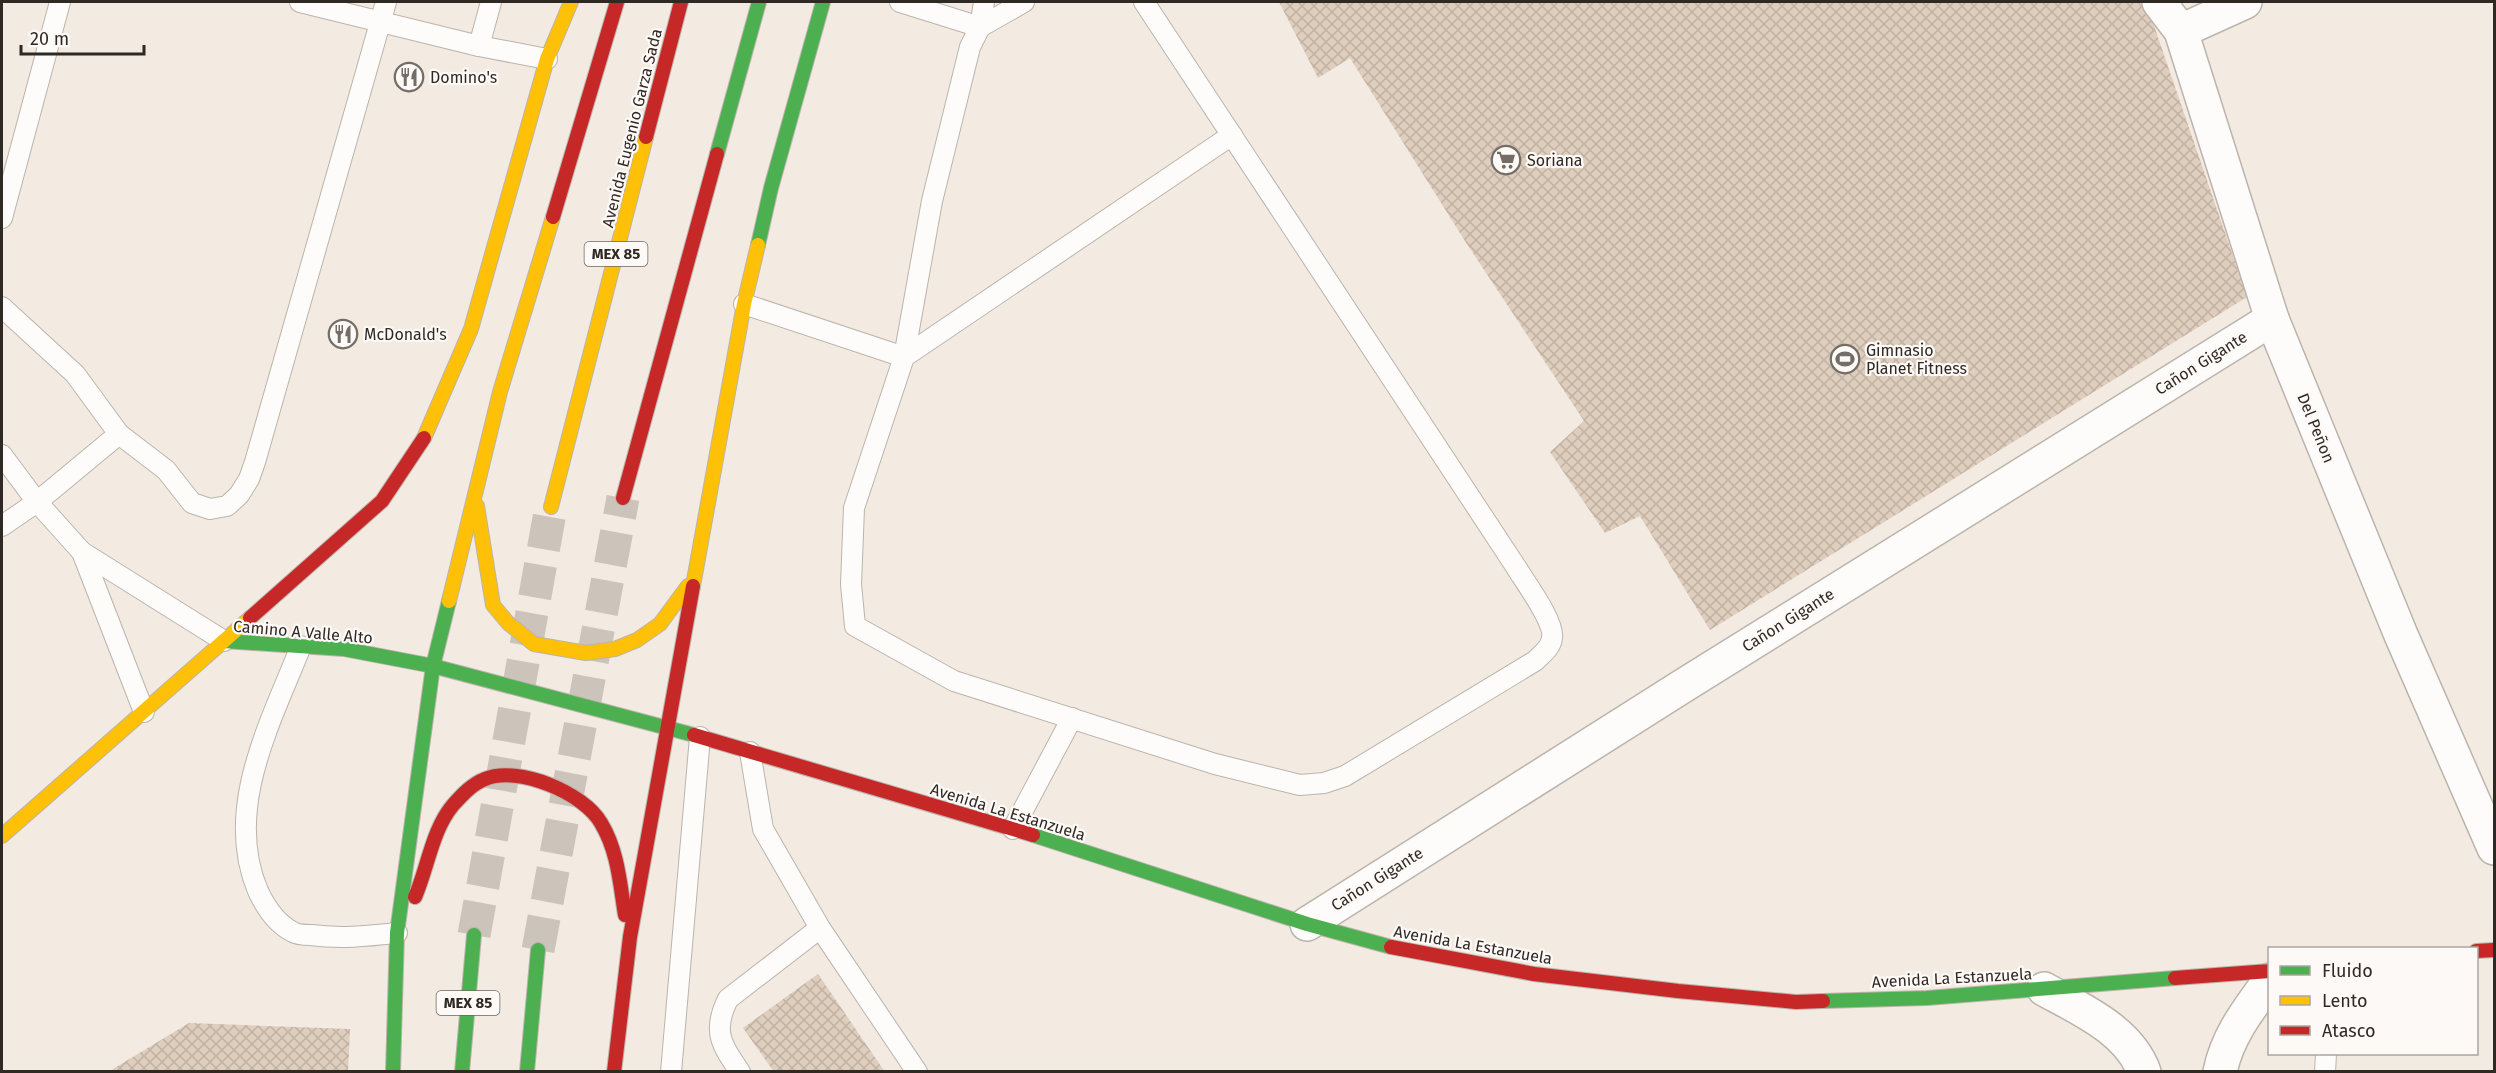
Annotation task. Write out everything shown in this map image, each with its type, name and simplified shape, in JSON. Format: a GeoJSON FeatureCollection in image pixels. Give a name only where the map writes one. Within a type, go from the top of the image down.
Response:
{"type":"FeatureCollection","features":[{"type":"Feature","properties":{"kind":"main road"},"geometry":{"type":"LineString","coordinates":[[224,641],[382,501],[420,446],[471,329],[548,59],[571,2]]}},
{"type":"Feature","properties":{"kind":"main road"},"geometry":{"type":"LineString","coordinates":[[393,1071],[397,933],[433,666],[474,490],[500,392],[617,2]]}},
{"type":"Feature","properties":{"kind":"main road","name":"Avenida Eugenio Garza Sada"},"geometry":{"type":"LineString","coordinates":[[551,507],[681,2]]}},
{"type":"Feature","properties":{"kind":"main road"},"geometry":{"type":"LineString","coordinates":[[623,498],[759,2]]}},
{"type":"Feature","properties":{"kind":"main road"},"geometry":{"type":"LineString","coordinates":[[614,1071],[630,937],[744,304],[771,188],[823,2]]}},
{"type":"Feature","properties":{"kind":"main road"},"geometry":{"type":"LineString","coordinates":[[474,490],[493,605],[508,623],[534,644],[586,653],[615,649],[636,640],[660,624],[693,578]]}},
{"type":"Feature","properties":{"kind":"main road","name":"Camino A Valle Alto"},"geometry":{"type":"LineString","coordinates":[[2,836],[224,641],[344,649],[433,666],[700,737]]}},
{"type":"Feature","properties":{"kind":"main road","name":"Avenida La Estanzuela"},"geometry":{"type":"LineString","coordinates":[[700,737],[1013,829],[1307,924],[1405,951],[1534,974],[1678,992],[1796,1002],[1927,998],[2268,971]]}},
{"type":"Feature","properties":{"kind":"main road"},"geometry":{"type":"LineString","coordinates":[[397,933],[421,884],[449,810],[466,792],[487,778],[507,776],[571,794],[589,807],[605,830],[616,862],[630,937]]}},
{"type":"Feature","properties":{"kind":"main road","name":"MEX 85"},"geometry":{"type":"LineString","coordinates":[[462,1071],[474,935]]}},
{"type":"Feature","properties":{"kind":"main road"},"geometry":{"type":"LineString","coordinates":[[527,1071],[538,950]]}},
{"type":"Feature","properties":{"kind":"main road"},"geometry":{"type":"LineString","coordinates":[[2478,951],[2494,950]]}},
{"type":"Feature","properties":{"kind":"street","name":"Del Peñon"},"geometry":{"type":"LineString","coordinates":[[2159,2],[2181,31],[2272,319],[2401,635],[2494,848]]}},
{"type":"Feature","properties":{"kind":"street"},"geometry":{"type":"LineString","coordinates":[[2181,31],[2245,2]]}},
{"type":"Feature","properties":{"kind":"street","name":"Cañon Gigante"},"geometry":{"type":"LineString","coordinates":[[1307,924],[1686,684],[2272,319]]}},
{"type":"Feature","properties":{"kind":"street"},"geometry":{"type":"LineString","coordinates":[[2220,1071],[2224,1053],[2239,1024],[2268,983]]}},
{"type":"Feature","properties":{"kind":"street"},"geometry":{"type":"LineString","coordinates":[[2044,989],[2099,1020],[2125,1044],[2144,1071]]}},
{"type":"Feature","properties":{"kind":"lane"},"geometry":{"type":"LineString","coordinates":[[2,218],[60,2]]}},
{"type":"Feature","properties":{"kind":"lane"},"geometry":{"type":"LineString","coordinates":[[300,2],[479,46],[548,59]]}},
{"type":"Feature","properties":{"kind":"lane"},"geometry":{"type":"LineString","coordinates":[[2,307],[75,375],[119,434],[166,470],[192,503],[210,509],[227,506],[239,495],[249,479],[386,2]]}},
{"type":"Feature","properties":{"kind":"lane"},"geometry":{"type":"LineString","coordinates":[[479,46],[491,2]]}},
{"type":"Feature","properties":{"kind":"lane"},"geometry":{"type":"LineString","coordinates":[[900,2],[980,27],[1024,2]]}},
{"type":"Feature","properties":{"kind":"lane"},"geometry":{"type":"LineString","coordinates":[[984,2],[980,27],[970,48],[932,201],[904,357],[854,508],[851,584],[855,626],[954,681],[1247,772],[1300,785],[1324,783],[1345,776],[1535,660],[1547,650],[1552,638],[1550,624],[1516,567],[1144,2]]}},
{"type":"Feature","properties":{"kind":"lane"},"geometry":{"type":"LineString","coordinates":[[904,357],[1232,135]]}},
{"type":"Feature","properties":{"kind":"lane"},"geometry":{"type":"LineString","coordinates":[[744,304],[904,357]]}},
{"type":"Feature","properties":{"kind":"lane"},"geometry":{"type":"LineString","coordinates":[[2,526],[37,502],[119,434]]}},
{"type":"Feature","properties":{"kind":"lane"},"geometry":{"type":"LineString","coordinates":[[2,456],[37,502],[82,552],[224,641]]}},
{"type":"Feature","properties":{"kind":"lane"},"geometry":{"type":"LineString","coordinates":[[82,552],[144,712]]}},
{"type":"Feature","properties":{"kind":"lane"},"geometry":{"type":"LineString","coordinates":[[301,645],[255,764],[248,801],[245,842],[251,873],[262,899],[272,913],[294,933],[337,939],[397,933]]}},
{"type":"Feature","properties":{"kind":"lane"},"geometry":{"type":"LineString","coordinates":[[1013,829],[1072,718]]}},
{"type":"Feature","properties":{"kind":"lane"},"geometry":{"type":"LineString","coordinates":[[671,1071],[700,737]]}},
{"type":"Feature","properties":{"kind":"lane"},"geometry":{"type":"LineString","coordinates":[[750,752],[763,829],[820,928],[916,1071]]}},
{"type":"Feature","properties":{"kind":"lane"},"geometry":{"type":"LineString","coordinates":[[740,1071],[725,1049],[719,1033],[720,1014],[728,999],[820,928]]}},
{"type":"Feature","properties":{"kind":"lane"},"geometry":{"type":"LineString","coordinates":[[2325,1071],[2326,1055]]}},
{"type":"Feature","properties":{"kind":"building","name":"Gimnasio Planet Fitness"},"geometry":{"type":"Polygon","coordinates":[[[1279,2],[2139,2],[2151,17],[2247,297],[1710,630],[1640,516],[1605,533],[1550,452],[1584,421],[1465,241],[1350,58],[1318,78],[1279,2]]]}},
{"type":"Feature","properties":{"kind":"building"},"geometry":{"type":"Polygon","coordinates":[[[818,974],[885,1072],[774,1072],[743,1028],[818,974]]]}},
{"type":"Feature","properties":{"kind":"building"},"geometry":{"type":"Polygon","coordinates":[[[189,1023],[350,1029],[348,1072],[108,1072],[189,1023]]]}},
{"type":"Feature","properties":{"kind":"tunnel"},"geometry":{"type":"LineString","coordinates":[[538,950],[623,498]]}},
{"type":"Feature","properties":{"kind":"tunnel"},"geometry":{"type":"LineString","coordinates":[[474,935],[551,507]]}},
{"type":"Feature","properties":{"kind":"traffic: fast"},"geometry":{"type":"LineString","coordinates":[[717,154],[759,2]]}},
{"type":"Feature","properties":{"kind":"traffic: fast"},"geometry":{"type":"LineString","coordinates":[[758,245],[771,188],[823,2]]}},
{"type":"Feature","properties":{"kind":"traffic: fast"},"geometry":{"type":"LineString","coordinates":[[393,1072],[397,933],[433,666],[449,601]]}},
{"type":"Feature","properties":{"kind":"traffic: fast"},"geometry":{"type":"LineString","coordinates":[[224,641],[344,649],[433,666],[694,735]]}},
{"type":"Feature","properties":{"kind":"traffic: fast"},"geometry":{"type":"LineString","coordinates":[[1033,835],[1307,924],[1391,947]]}},
{"type":"Feature","properties":{"kind":"traffic: fast"},"geometry":{"type":"LineString","coordinates":[[462,1072],[474,935]]}},
{"type":"Feature","properties":{"kind":"traffic: fast"},"geometry":{"type":"LineString","coordinates":[[527,1072],[538,950]]}},
{"type":"Feature","properties":{"kind":"traffic: fast"},"geometry":{"type":"LineString","coordinates":[[1823,1001],[1927,998],[2175,978]]}},
{"type":"Feature","properties":{"kind":"traffic: slow"},"geometry":{"type":"LineString","coordinates":[[424,438],[471,329],[547,59],[571,2]]}},
{"type":"Feature","properties":{"kind":"traffic: slow"},"geometry":{"type":"LineString","coordinates":[[551,507],[646,137]]}},
{"type":"Feature","properties":{"kind":"traffic: slow"},"geometry":{"type":"LineString","coordinates":[[449,601],[500,392],[553,217]]}},
{"type":"Feature","properties":{"kind":"traffic: slow"},"geometry":{"type":"LineString","coordinates":[[693,586],[744,304],[758,245]]}},
{"type":"Feature","properties":{"kind":"traffic: slow"},"geometry":{"type":"LineString","coordinates":[[477,506],[493,605],[508,623],[534,644],[586,653],[615,649],[637,640],[660,624],[688,586]]}},
{"type":"Feature","properties":{"kind":"traffic: slow"},"geometry":{"type":"LineString","coordinates":[[2,836],[250,618]]}},
{"type":"Feature","properties":{"kind":"traffic: jam"},"geometry":{"type":"LineString","coordinates":[[553,217],[617,2]]}},
{"type":"Feature","properties":{"kind":"traffic: jam"},"geometry":{"type":"LineString","coordinates":[[646,137],[681,2]]}},
{"type":"Feature","properties":{"kind":"traffic: jam"},"geometry":{"type":"LineString","coordinates":[[623,498],[717,154]]}},
{"type":"Feature","properties":{"kind":"traffic: jam"},"geometry":{"type":"LineString","coordinates":[[250,618],[382,501],[424,438]]}},
{"type":"Feature","properties":{"kind":"traffic: jam"},"geometry":{"type":"LineString","coordinates":[[614,1072],[630,937],[693,586]]}},
{"type":"Feature","properties":{"kind":"traffic: jam"},"geometry":{"type":"LineString","coordinates":[[694,735],[1033,835]]}},
{"type":"Feature","properties":{"kind":"traffic: jam"},"geometry":{"type":"LineString","coordinates":[[415,897],[435,837],[453,805],[480,781],[499,776],[515,776],[549,784],[566,792],[580,801],[601,823],[618,868],[625,915]]}},
{"type":"Feature","properties":{"kind":"traffic: jam"},"geometry":{"type":"LineString","coordinates":[[1391,947],[1534,974],[1678,991],[1796,1002],[1823,1001]]}},
{"type":"Feature","properties":{"kind":"traffic: jam"},"geometry":{"type":"LineString","coordinates":[[2478,951],[2494,950]]}},
{"type":"Feature","properties":{"kind":"traffic: jam"},"geometry":{"type":"LineString","coordinates":[[2175,978],[2268,971]]}},
{"type":"Feature","properties":{"kind":"place","name":"Domino's"},"geometry":{"type":"Point","coordinates":[409,77]}},
{"type":"Feature","properties":{"kind":"place","name":"Soriana"},"geometry":{"type":"Point","coordinates":[1506,160]}},
{"type":"Feature","properties":{"kind":"place","name":"McDonald's"},"geometry":{"type":"Point","coordinates":[343,334]}},
{"type":"Feature","properties":{"kind":"place","name":"Gimnasio Planet Fitness"},"geometry":{"type":"Point","coordinates":[1845,359]}}]}
